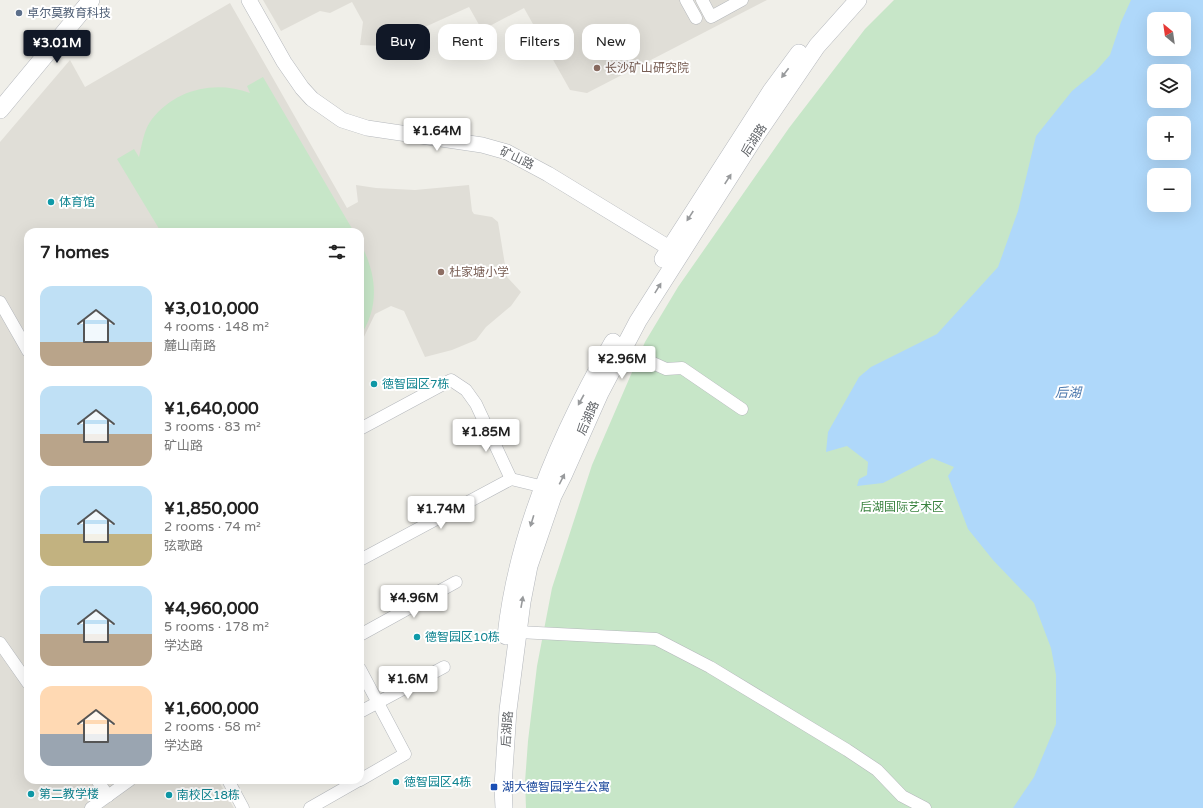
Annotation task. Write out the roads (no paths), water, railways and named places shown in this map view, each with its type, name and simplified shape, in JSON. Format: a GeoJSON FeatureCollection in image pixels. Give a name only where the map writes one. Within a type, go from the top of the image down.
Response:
{"type":"FeatureCollection","features":[{"type":"Feature","properties":{"kind":"main road"},"geometry":{"type":"LineString","coordinates":[[0,96],[79,0]]}},
{"type":"Feature","properties":{"kind":"main road"},"geometry":{"type":"LineString","coordinates":[[0,110],[91,0]]}},
{"type":"Feature","properties":{"kind":"main road","name":"后湖路"},"geometry":{"type":"LineString","coordinates":[[504,808],[503,786],[508,710],[518,632],[529,566],[552,496],[622,350],[677,248],[771,90],[804,47],[846,0]]}},
{"type":"Feature","properties":{"kind":"main road","name":"后湖路"},"geometry":{"type":"LineString","coordinates":[[494,808],[494,764],[508,613],[516,570],[544,487],[574,412],[624,322],[755,137],[817,46],[858,0]]}},
{"type":"Feature","properties":{"kind":"street","name":"矿山路"},"geometry":{"type":"LineString","coordinates":[[249,0],[277,50],[302,88],[312,99],[342,120],[367,128],[482,145],[507,152],[677,248]]}},
{"type":"Feature","properties":{"kind":"street","name":"矿山路"},"geometry":{"type":"LineString","coordinates":[[256,0],[306,83],[314,92],[337,110],[356,119],[373,123],[474,137],[505,145],[540,162],[677,248]]}},
{"type":"Feature","properties":{"kind":"street"},"geometry":{"type":"LineString","coordinates":[[686,0],[696,18]]}},
{"type":"Feature","properties":{"kind":"street"},"geometry":{"type":"LineString","coordinates":[[702,0],[711,17],[742,0]]}},
{"type":"Feature","properties":{"kind":"street"},"geometry":{"type":"LineString","coordinates":[[0,302],[24,344]]}},
{"type":"Feature","properties":{"kind":"street"},"geometry":{"type":"LineString","coordinates":[[622,350],[666,369],[682,368],[742,409]]}},
{"type":"Feature","properties":{"kind":"street"},"geometry":{"type":"LineString","coordinates":[[364,427],[451,380],[466,390],[476,404],[511,479]]}},
{"type":"Feature","properties":{"kind":"street"},"geometry":{"type":"LineString","coordinates":[[364,558],[511,479],[544,487]]}},
{"type":"Feature","properties":{"kind":"street"},"geometry":{"type":"LineString","coordinates":[[364,633],[456,582]]}},
{"type":"Feature","properties":{"kind":"street"},"geometry":{"type":"LineString","coordinates":[[518,632],[656,639],[710,667],[847,750],[877,770],[902,796],[925,808]]}},
{"type":"Feature","properties":{"kind":"street"},"geometry":{"type":"LineString","coordinates":[[0,644],[24,677]]}},
{"type":"Feature","properties":{"kind":"street"},"geometry":{"type":"LineString","coordinates":[[364,710],[444,667]]}},
{"type":"Feature","properties":{"kind":"street"},"geometry":{"type":"LineString","coordinates":[[364,676],[405,754],[364,778]]}},
{"type":"Feature","properties":{"kind":"street"},"geometry":{"type":"LineString","coordinates":[[100,784],[108,796]]}},
{"type":"Feature","properties":{"kind":"street"},"geometry":{"type":"LineString","coordinates":[[91,808],[124,784]]}},
{"type":"Feature","properties":{"kind":"street"},"geometry":{"type":"LineString","coordinates":[[233,784],[243,808]]}},
{"type":"Feature","properties":{"kind":"street"},"geometry":{"type":"LineString","coordinates":[[310,808],[353,784]]}},
{"type":"Feature","properties":{"kind":"water","name":"后湖"},"geometry":{"type":"Polygon","coordinates":[[[1131,0],[1203,0],[1203,808],[1013,808],[1034,777],[1056,724],[1056,675],[1051,648],[1034,603],[993,560],[968,529],[948,476],[954,467],[932,458],[883,483],[857,486],[859,479],[867,475],[868,462],[847,446],[826,452],[828,432],[859,377],[871,367],[937,334],[998,267],[1018,211],[1036,136],[1072,91],[1095,72],[1110,55],[1121,22],[1131,0]]]}},
{"type":"Feature","properties":{"kind":"place","name":"卓尔莫教育科技"},"geometry":{"type":"Point","coordinates":[19,13]}},
{"type":"Feature","properties":{"kind":"place","name":"长沙矿山研究院"},"geometry":{"type":"Point","coordinates":[597,68]}},
{"type":"Feature","properties":{"kind":"place","name":"体育馆"},"geometry":{"type":"Point","coordinates":[51,202]}},
{"type":"Feature","properties":{"kind":"place","name":"杜家塘小学"},"geometry":{"type":"Point","coordinates":[441,272]}},
{"type":"Feature","properties":{"kind":"place","name":"徳智园区7栋"},"geometry":{"type":"Point","coordinates":[374,384]}},
{"type":"Feature","properties":{"kind":"place","name":"德智园区10栋"},"geometry":{"type":"Point","coordinates":[417,637]}},
{"type":"Feature","properties":{"kind":"place","name":"徳智园区4栋"},"geometry":{"type":"Point","coordinates":[396,782]}},
{"type":"Feature","properties":{"kind":"place","name":"湖大德智园学生公寓"},"geometry":{"type":"Point","coordinates":[494,787]}},
{"type":"Feature","properties":{"kind":"place","name":"第二教学楼"},"geometry":{"type":"Point","coordinates":[31,794]}},
{"type":"Feature","properties":{"kind":"place","name":"南校区18栋"},"geometry":{"type":"Point","coordinates":[169,795]}},
{"type":"Feature","properties":{"kind":"park label","name":"后湖国际艺术区"},"geometry":{"type":"Point","coordinates":[902,507]}}]}
